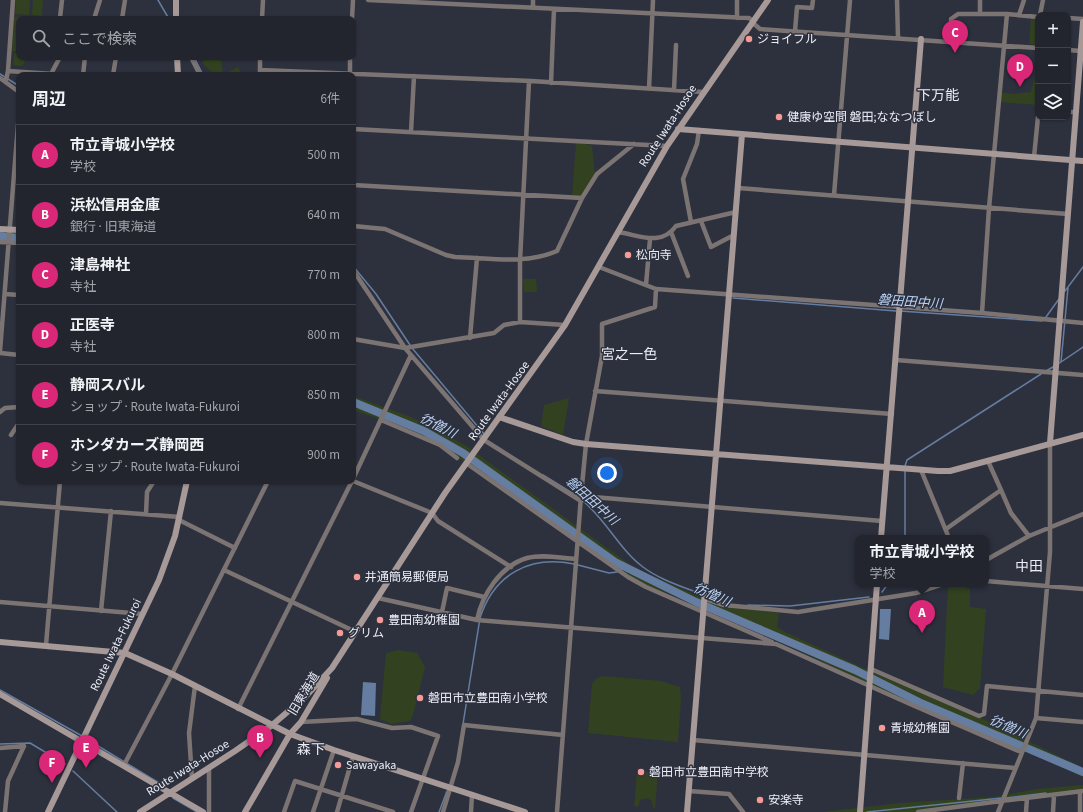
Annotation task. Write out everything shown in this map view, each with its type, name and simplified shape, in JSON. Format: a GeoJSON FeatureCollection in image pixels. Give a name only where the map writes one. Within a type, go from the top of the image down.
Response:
{"type":"FeatureCollection","features":[{"type":"Feature","properties":{"kind":"street"},"geometry":{"type":"LineString","coordinates":[[6,80],[8,71],[13,0]]}},
{"type":"Feature","properties":{"kind":"street"},"geometry":{"type":"LineString","coordinates":[[60,16],[62,0]]}},
{"type":"Feature","properties":{"kind":"street"},"geometry":{"type":"LineString","coordinates":[[95,16],[100,0]]}},
{"type":"Feature","properties":{"kind":"street"},"geometry":{"type":"LineString","coordinates":[[123,16],[126,0]]}},
{"type":"Feature","properties":{"kind":"street"},"geometry":{"type":"LineString","coordinates":[[176,0],[176,16]]}},
{"type":"Feature","properties":{"kind":"street"},"geometry":{"type":"LineString","coordinates":[[262,16],[263,0]]}},
{"type":"Feature","properties":{"kind":"street"},"geometry":{"type":"LineString","coordinates":[[352,16],[353,0]]}},
{"type":"Feature","properties":{"kind":"street"},"geometry":{"type":"LineString","coordinates":[[368,0],[749,18],[760,29],[898,37],[1035,48]]}},
{"type":"Feature","properties":{"kind":"street"},"geometry":{"type":"LineString","coordinates":[[533,0],[533,8]]}},
{"type":"Feature","properties":{"kind":"street"},"geometry":{"type":"LineString","coordinates":[[649,89],[653,0]]}},
{"type":"Feature","properties":{"kind":"street"},"geometry":{"type":"LineString","coordinates":[[737,18],[738,0]]}},
{"type":"Feature","properties":{"kind":"street","name":"Route Iwata-Hosoe"},"geometry":{"type":"LineString","coordinates":[[140,812],[271,726],[306,696],[332,668],[432,513],[565,325],[667,146],[768,0]]}},
{"type":"Feature","properties":{"kind":"street"},"geometry":{"type":"LineString","coordinates":[[795,31],[796,7],[812,8],[813,0]]}},
{"type":"Feature","properties":{"kind":"street"},"geometry":{"type":"LineString","coordinates":[[834,195],[850,0]]}},
{"type":"Feature","properties":{"kind":"street"},"geometry":{"type":"LineString","coordinates":[[897,0],[898,37]]}},
{"type":"Feature","properties":{"kind":"street"},"geometry":{"type":"LineString","coordinates":[[980,0],[980,14]]}},
{"type":"Feature","properties":{"kind":"street"},"geometry":{"type":"LineString","coordinates":[[1019,15],[1024,0]]}},
{"type":"Feature","properties":{"kind":"street"},"geometry":{"type":"LineString","coordinates":[[1040,12],[1043,0]]}},
{"type":"Feature","properties":{"kind":"street"},"geometry":{"type":"LineString","coordinates":[[551,83],[554,9]]}},
{"type":"Feature","properties":{"kind":"street"},"geometry":{"type":"LineString","coordinates":[[952,41],[951,20],[958,14],[1035,16]]}},
{"type":"Feature","properties":{"kind":"street"},"geometry":{"type":"LineString","coordinates":[[982,313],[989,208],[1007,14]]}},
{"type":"Feature","properties":{"kind":"street"},"geometry":{"type":"LineString","coordinates":[[998,812],[1001,801],[1036,718],[1039,690],[1050,528],[1050,443],[1082,52],[1083,20],[1071,18]]}},
{"type":"Feature","properties":{"kind":"street"},"geometry":{"type":"LineString","coordinates":[[881,535],[921,39]]}},
{"type":"Feature","properties":{"kind":"street"},"geometry":{"type":"LineString","coordinates":[[674,90],[676,46]]}},
{"type":"Feature","properties":{"kind":"street"},"geometry":{"type":"LineString","coordinates":[[1071,50],[1082,52]]}},
{"type":"Feature","properties":{"kind":"street"},"geometry":{"type":"LineString","coordinates":[[52,72],[58,60]]}},
{"type":"Feature","properties":{"kind":"street"},"geometry":{"type":"LineString","coordinates":[[82,72],[84,60]]}},
{"type":"Feature","properties":{"kind":"street"},"geometry":{"type":"LineString","coordinates":[[114,72],[116,60]]}},
{"type":"Feature","properties":{"kind":"street"},"geometry":{"type":"LineString","coordinates":[[177,60],[178,72]]}},
{"type":"Feature","properties":{"kind":"street"},"geometry":{"type":"LineString","coordinates":[[192,60],[198,72]]}},
{"type":"Feature","properties":{"kind":"street"},"geometry":{"type":"LineString","coordinates":[[260,60],[260,72]]}},
{"type":"Feature","properties":{"kind":"street"},"geometry":{"type":"LineString","coordinates":[[350,60],[350,72]]}},
{"type":"Feature","properties":{"kind":"street"},"geometry":{"type":"LineString","coordinates":[[8,71],[22,72]]}},
{"type":"Feature","properties":{"kind":"street"},"geometry":{"type":"LineString","coordinates":[[356,75],[529,81],[703,92]]}},
{"type":"Feature","properties":{"kind":"street"},"geometry":{"type":"LineString","coordinates":[[412,132],[414,76]]}},
{"type":"Feature","properties":{"kind":"street"},"geometry":{"type":"LineString","coordinates":[[0,78],[6,80],[16,89]]}},
{"type":"Feature","properties":{"kind":"street"},"geometry":{"type":"LineString","coordinates":[[520,322],[520,261],[529,81]]}},
{"type":"Feature","properties":{"kind":"street"},"geometry":{"type":"LineString","coordinates":[[1071,112],[1076,112]]}},
{"type":"Feature","properties":{"kind":"street"},"geometry":{"type":"LineString","coordinates":[[1034,157],[1038,120]]}},
{"type":"Feature","properties":{"kind":"street"},"geometry":{"type":"LineString","coordinates":[[356,129],[667,146]]}},
{"type":"Feature","properties":{"kind":"street"},"geometry":{"type":"LineString","coordinates":[[678,129],[1083,161]]}},
{"type":"Feature","properties":{"kind":"street"},"geometry":{"type":"LineString","coordinates":[[691,222],[683,179],[697,144],[699,130]]}},
{"type":"Feature","properties":{"kind":"street"},"geometry":{"type":"LineString","coordinates":[[687,812],[742,134]]}},
{"type":"Feature","properties":{"kind":"street"},"geometry":{"type":"LineString","coordinates":[[356,226],[385,230],[446,255],[520,261],[557,251],[582,198],[597,174],[634,144]]}},
{"type":"Feature","properties":{"kind":"street"},"geometry":{"type":"LineString","coordinates":[[16,147],[9,242],[3,292],[0,352],[16,355]]}},
{"type":"Feature","properties":{"kind":"street"},"geometry":{"type":"LineString","coordinates":[[356,185],[582,198]]}},
{"type":"Feature","properties":{"kind":"street"},"geometry":{"type":"LineString","coordinates":[[738,188],[908,200],[1068,214]]}},
{"type":"Feature","properties":{"kind":"street"},"geometry":{"type":"LineString","coordinates":[[618,232],[642,236],[650,239],[671,232],[676,226],[736,212]]}},
{"type":"Feature","properties":{"kind":"street"},"geometry":{"type":"LineString","coordinates":[[701,221],[711,247],[734,235]]}},
{"type":"Feature","properties":{"kind":"street"},"geometry":{"type":"LineString","coordinates":[[0,229],[16,230]]}},
{"type":"Feature","properties":{"kind":"street"},"geometry":{"type":"LineString","coordinates":[[671,232],[688,276]]}},
{"type":"Feature","properties":{"kind":"street"},"geometry":{"type":"LineString","coordinates":[[646,285],[650,239]]}},
{"type":"Feature","properties":{"kind":"street"},"geometry":{"type":"LineString","coordinates":[[0,242],[16,243]]}},
{"type":"Feature","properties":{"kind":"street"},"geometry":{"type":"LineString","coordinates":[[470,338],[477,258]]}},
{"type":"Feature","properties":{"kind":"street"},"geometry":{"type":"LineString","coordinates":[[599,267],[656,289],[982,313],[1083,323]]}},
{"type":"Feature","properties":{"kind":"street"},"geometry":{"type":"LineString","coordinates":[[356,274],[411,356],[484,440],[581,498],[713,506],[882,521]]}},
{"type":"Feature","properties":{"kind":"street"},"geometry":{"type":"LineString","coordinates":[[557,812],[581,498],[586,444],[602,356],[602,324],[655,307],[656,289]]}},
{"type":"Feature","properties":{"kind":"street"},"geometry":{"type":"LineString","coordinates":[[3,292],[16,294]]}},
{"type":"Feature","properties":{"kind":"street"},"geometry":{"type":"LineString","coordinates":[[356,340],[405,348],[494,333],[504,325],[520,322],[565,325]]}},
{"type":"Feature","properties":{"kind":"street"},"geometry":{"type":"LineString","coordinates":[[356,474],[411,356]]}},
{"type":"Feature","properties":{"kind":"street"},"geometry":{"type":"LineString","coordinates":[[896,360],[1083,375]]}},
{"type":"Feature","properties":{"kind":"street"},"geometry":{"type":"LineString","coordinates":[[596,391],[892,414]]}},
{"type":"Feature","properties":{"kind":"street"},"geometry":{"type":"LineString","coordinates":[[0,412],[5,408],[16,407]]}},
{"type":"Feature","properties":{"kind":"street"},"geometry":{"type":"LineString","coordinates":[[499,417],[573,442],[586,444],[887,468],[950,471],[1083,435]]}},
{"type":"Feature","properties":{"kind":"street"},"geometry":{"type":"LineString","coordinates":[[381,420],[440,445],[457,458]]}},
{"type":"Feature","properties":{"kind":"street"},"geometry":{"type":"LineString","coordinates":[[12,435],[16,428]]}},
{"type":"Feature","properties":{"kind":"street"},"geometry":{"type":"LineString","coordinates":[[988,461],[1011,513],[1029,536]]}},
{"type":"Feature","properties":{"kind":"street"},"geometry":{"type":"LineString","coordinates":[[466,463],[578,540],[628,577],[646,587],[1021,752]]}},
{"type":"Feature","properties":{"kind":"street"},"geometry":{"type":"LineString","coordinates":[[921,470],[949,535]]}},
{"type":"Feature","properties":{"kind":"street"},"geometry":{"type":"LineString","coordinates":[[356,481],[432,513],[438,521],[511,567]]}},
{"type":"Feature","properties":{"kind":"street"},"geometry":{"type":"LineString","coordinates":[[46,645],[60,484]]}},
{"type":"Feature","properties":{"kind":"street"},"geometry":{"type":"LineString","coordinates":[[146,514],[148,492],[152,484]]}},
{"type":"Feature","properties":{"kind":"street","name":"Route Iwata-Fukuroi"},"geometry":{"type":"LineString","coordinates":[[48,812],[81,741],[125,653],[165,566],[180,519],[186,484]]}},
{"type":"Feature","properties":{"kind":"street"},"geometry":{"type":"LineString","coordinates":[[124,765],[172,674],[267,484]]}},
{"type":"Feature","properties":{"kind":"street"},"geometry":{"type":"LineString","coordinates":[[238,708],[293,602],[351,484]]}},
{"type":"Feature","properties":{"kind":"street"},"geometry":{"type":"LineString","coordinates":[[946,529],[1001,490]]}},
{"type":"Feature","properties":{"kind":"street"},"geometry":{"type":"LineString","coordinates":[[0,503],[146,514],[180,519],[235,548]]}},
{"type":"Feature","properties":{"kind":"street"},"geometry":{"type":"LineString","coordinates":[[101,610],[111,511]]}},
{"type":"Feature","properties":{"kind":"street"},"geometry":{"type":"LineString","coordinates":[[989,558],[1029,536],[1083,514]]}},
{"type":"Feature","properties":{"kind":"street"},"geometry":{"type":"LineString","coordinates":[[477,620],[480,604],[491,585],[511,567],[526,558],[543,556],[576,559]]}},
{"type":"Feature","properties":{"kind":"street"},"geometry":{"type":"LineString","coordinates":[[224,570],[356,632]]}},
{"type":"Feature","properties":{"kind":"street"},"geometry":{"type":"LineString","coordinates":[[989,581],[1083,589]]}},
{"type":"Feature","properties":{"kind":"street"},"geometry":{"type":"LineString","coordinates":[[860,812],[877,587]]}},
{"type":"Feature","properties":{"kind":"street"},"geometry":{"type":"LineString","coordinates":[[705,599],[724,605],[798,612],[916,593],[934,587]]}},
{"type":"Feature","properties":{"kind":"street"},"geometry":{"type":"LineString","coordinates":[[442,612],[447,588],[484,597]]}},
{"type":"Feature","properties":{"kind":"street"},"geometry":{"type":"LineString","coordinates":[[378,598],[477,620],[776,644]]}},
{"type":"Feature","properties":{"kind":"street"},"geometry":{"type":"LineString","coordinates":[[0,602],[143,614]]}},
{"type":"Feature","properties":{"kind":"street"},"geometry":{"type":"LineString","coordinates":[[0,642],[125,653],[172,674],[271,726],[290,734],[334,750],[452,787],[525,812]]}},
{"type":"Feature","properties":{"kind":"street","name":"旧東海道"},"geometry":{"type":"LineString","coordinates":[[245,812],[290,734],[301,722],[332,668]]}},
{"type":"Feature","properties":{"kind":"street"},"geometry":{"type":"LineString","coordinates":[[871,669],[980,716],[984,714],[987,686],[1083,695]]}},
{"type":"Feature","properties":{"kind":"street"},"geometry":{"type":"LineString","coordinates":[[192,778],[189,733],[195,686]]}},
{"type":"Feature","properties":{"kind":"street"},"geometry":{"type":"LineString","coordinates":[[0,694],[203,812]]}},
{"type":"Feature","properties":{"kind":"street"},"geometry":{"type":"LineString","coordinates":[[301,722],[357,718],[392,728],[411,727],[438,736],[411,812]]}},
{"type":"Feature","properties":{"kind":"street"},"geometry":{"type":"LineString","coordinates":[[1036,718],[1083,722]]}},
{"type":"Feature","properties":{"kind":"street"},"geometry":{"type":"LineString","coordinates":[[443,812],[452,787],[464,725],[564,735]]}},
{"type":"Feature","properties":{"kind":"street"},"geometry":{"type":"LineString","coordinates":[[693,740],[1015,768]]}},
{"type":"Feature","properties":{"kind":"street"},"geometry":{"type":"LineString","coordinates":[[0,748],[24,746],[8,781],[5,812]]}},
{"type":"Feature","properties":{"kind":"street"},"geometry":{"type":"LineString","coordinates":[[314,812],[320,789],[334,750]]}},
{"type":"Feature","properties":{"kind":"street"},"geometry":{"type":"LineString","coordinates":[[337,812],[353,756]]}},
{"type":"Feature","properties":{"kind":"street"},"geometry":{"type":"LineString","coordinates":[[959,798],[963,763]]}},
{"type":"Feature","properties":{"kind":"street"},"geometry":{"type":"LineString","coordinates":[[209,768],[209,812]]}},
{"type":"Feature","properties":{"kind":"street"},"geometry":{"type":"LineString","coordinates":[[284,812],[295,781],[393,812]]}},
{"type":"Feature","properties":{"kind":"street"},"geometry":{"type":"LineString","coordinates":[[689,791],[729,794],[743,812]]}},
{"type":"Feature","properties":{"kind":"street"},"geometry":{"type":"LineString","coordinates":[[918,812],[1082,791],[1080,812]]}},
{"type":"Feature","properties":{"kind":"street"},"geometry":{"type":"LineString","coordinates":[[471,812],[472,794]]}},
{"type":"Feature","properties":{"kind":"street"},"geometry":{"type":"LineString","coordinates":[[1053,812],[1054,795]]}},
{"type":"Feature","properties":{"kind":"street"},"geometry":{"type":"LineString","coordinates":[[1026,812],[1027,798]]}},
{"type":"Feature","properties":{"kind":"green space"},"geometry":{"type":"Polygon","coordinates":[[[16,0],[30,0],[29,15],[15,14],[16,0]]]}},
{"type":"Feature","properties":{"kind":"green space"},"geometry":{"type":"Polygon","coordinates":[[[33,0],[43,0],[42,16],[32,15],[33,0]]]}},
{"type":"Feature","properties":{"kind":"green space"},"geometry":{"type":"Polygon","coordinates":[[[14,17],[16,17],[16,52],[12,51],[14,17]]]}},
{"type":"Feature","properties":{"kind":"green space"},"geometry":{"type":"Polygon","coordinates":[[[1031,19],[1035,19],[1035,45],[1029,44],[1031,19]]]}},
{"type":"Feature","properties":{"kind":"green space"},"geometry":{"type":"Polygon","coordinates":[[[14,53],[16,53],[16,60],[25,60],[24,64],[21,66],[13,65],[14,53]]]}},
{"type":"Feature","properties":{"kind":"green space"},"geometry":{"type":"Polygon","coordinates":[[[204,60],[221,60],[223,72],[212,72],[202,63],[204,60]]]}},
{"type":"Feature","properties":{"kind":"green space"},"geometry":{"type":"Polygon","coordinates":[[[238,67],[240,72],[228,72],[238,67]]]}},
{"type":"Feature","properties":{"kind":"green space"},"geometry":{"type":"Polygon","coordinates":[[[1035,79],[1035,105],[999,102],[1000,92],[1013,94],[1031,92],[1035,79]]]}},
{"type":"Feature","properties":{"kind":"green space"},"geometry":{"type":"Polygon","coordinates":[[[576,141],[592,146],[595,176],[582,198],[572,197],[576,141]]]}},
{"type":"Feature","properties":{"kind":"green space"},"geometry":{"type":"Polygon","coordinates":[[[0,229],[16,230],[16,243],[0,242],[0,229]]]}},
{"type":"Feature","properties":{"kind":"green space"},"geometry":{"type":"Polygon","coordinates":[[[523,279],[536,279],[537,292],[524,292],[523,279]]]}},
{"type":"Feature","properties":{"kind":"green space"},"geometry":{"type":"Polygon","coordinates":[[[356,397],[411,417],[465,445],[636,569],[705,599],[724,605],[779,613],[777,627],[785,632],[883,677],[948,702],[1083,768],[1083,777],[1020,748],[1003,744],[888,694],[792,647],[678,597],[642,584],[440,445],[356,411],[356,397]]]}},
{"type":"Feature","properties":{"kind":"green space"},"geometry":{"type":"Polygon","coordinates":[[[569,398],[563,435],[541,426],[544,405],[569,398]]]}},
{"type":"Feature","properties":{"kind":"green space"},"geometry":{"type":"Polygon","coordinates":[[[965,587],[970,589],[970,607],[986,609],[980,688],[973,695],[943,687],[948,588],[965,587]]]}},
{"type":"Feature","properties":{"kind":"green space"},"geometry":{"type":"Polygon","coordinates":[[[398,650],[417,653],[425,667],[413,715],[410,721],[391,724],[380,719],[386,653],[398,650]]]}},
{"type":"Feature","properties":{"kind":"green space"},"geometry":{"type":"Polygon","coordinates":[[[602,676],[661,681],[680,687],[681,698],[678,742],[588,733],[592,684],[596,679],[602,676]]]}},
{"type":"Feature","properties":{"kind":"green space"},"geometry":{"type":"Polygon","coordinates":[[[637,772],[658,772],[655,809],[653,808],[652,801],[647,798],[640,800],[638,807],[634,806],[637,772]]]}},
{"type":"Feature","properties":{"kind":"green space"},"geometry":{"type":"Polygon","coordinates":[[[1083,785],[1083,793],[918,812],[823,812],[900,803],[993,797],[1037,789],[1083,785]]]}},
{"type":"Feature","properties":{"kind":"water"},"geometry":{"type":"Polygon","coordinates":[[[880,609],[891,609],[889,640],[879,639],[880,609]]]}},
{"type":"Feature","properties":{"kind":"water"},"geometry":{"type":"Polygon","coordinates":[[[363,682],[376,683],[375,716],[361,715],[363,682]]]}},
{"type":"Feature","properties":{"kind":"waterway","name":"磐田田中川"},"geometry":{"type":"LineString","coordinates":[[158,0],[167,16]]}},
{"type":"Feature","properties":{"kind":"waterway","name":"磐田田中川"},"geometry":{"type":"LineString","coordinates":[[196,60],[202,72]]}},
{"type":"Feature","properties":{"kind":"waterway"},"geometry":{"type":"LineString","coordinates":[[0,74],[16,84]]}},
{"type":"Feature","properties":{"kind":"waterway","name":"彷僧川"},"geometry":{"type":"LineString","coordinates":[[0,236],[16,238]]}},
{"type":"Feature","properties":{"kind":"waterway","name":"磐田田中川"},"geometry":{"type":"LineString","coordinates":[[1065,291],[1083,267]]}},
{"type":"Feature","properties":{"kind":"waterway","name":"磐田田中川"},"geometry":{"type":"LineString","coordinates":[[356,270],[376,294],[410,345]]}},
{"type":"Feature","properties":{"kind":"waterway","name":"磐田田中川"},"geometry":{"type":"LineString","coordinates":[[1058,364],[1061,362],[1068,288]]}},
{"type":"Feature","properties":{"kind":"waterway","name":"磐田田中川"},"geometry":{"type":"LineString","coordinates":[[733,298],[896,311]]}},
{"type":"Feature","properties":{"kind":"waterway","name":"磐田田中川"},"geometry":{"type":"LineString","coordinates":[[1046,317],[1059,299]]}},
{"type":"Feature","properties":{"kind":"waterway","name":"磐田田中川"},"geometry":{"type":"LineString","coordinates":[[900,311],[1042,321]]}},
{"type":"Feature","properties":{"kind":"waterway"},"geometry":{"type":"LineString","coordinates":[[1061,362],[1083,347]]}},
{"type":"Feature","properties":{"kind":"waterway","name":"磐田田中川"},"geometry":{"type":"LineString","coordinates":[[412,348],[484,434]]}},
{"type":"Feature","properties":{"kind":"waterway","name":"磐田田中川"},"geometry":{"type":"LineString","coordinates":[[1046,371],[1053,367]]}},
{"type":"Feature","properties":{"kind":"waterway","name":"磐田田中川"},"geometry":{"type":"LineString","coordinates":[[905,466],[907,460],[1041,374]]}},
{"type":"Feature","properties":{"kind":"waterway","name":"彷僧川"},"geometry":{"type":"LineString","coordinates":[[356,403],[424,431],[463,453],[615,562],[696,602],[855,670],[923,704],[1083,772]]}},
{"type":"Feature","properties":{"kind":"waterway","name":"磐田田中川"},"geometry":{"type":"LineString","coordinates":[[905,470],[905,535]]}},
{"type":"Feature","properties":{"kind":"waterway","name":"磐田田中川"},"geometry":{"type":"LineString","coordinates":[[543,475],[577,496]]}},
{"type":"Feature","properties":{"kind":"waterway","name":"磐田田中川"},"geometry":{"type":"LineString","coordinates":[[583,501],[599,517],[627,552],[643,567],[664,579],[703,595]]}},
{"type":"Feature","properties":{"kind":"waterway"},"geometry":{"type":"LineString","coordinates":[[463,724],[480,618],[486,603],[494,590],[504,579],[516,571],[529,566],[543,562],[574,564]]}},
{"type":"Feature","properties":{"kind":"waterway"},"geometry":{"type":"LineString","coordinates":[[578,565],[609,573],[617,572]]}},
{"type":"Feature","properties":{"kind":"waterway","name":"彷僧川"},"geometry":{"type":"LineString","coordinates":[[620,570],[625,566]]}},
{"type":"Feature","properties":{"kind":"waterway","name":"磐田田中川"},"geometry":{"type":"LineString","coordinates":[[882,592],[886,587]]}},
{"type":"Feature","properties":{"kind":"waterway","name":"磐田田中川"},"geometry":{"type":"LineString","coordinates":[[748,605],[790,606],[869,597]]}},
{"type":"Feature","properties":{"kind":"waterway"},"geometry":{"type":"LineString","coordinates":[[0,690],[82,736]]}},
{"type":"Feature","properties":{"kind":"waterway"},"geometry":{"type":"LineString","coordinates":[[85,738],[164,786]]}},
{"type":"Feature","properties":{"kind":"waterway"},"geometry":{"type":"LineString","coordinates":[[0,744],[30,743],[65,764]]}},
{"type":"Feature","properties":{"kind":"waterway"},"geometry":{"type":"LineString","coordinates":[[73,771],[117,812]]}},
{"type":"Feature","properties":{"kind":"waterway"},"geometry":{"type":"LineString","coordinates":[[439,812],[447,791]]}},
{"type":"Feature","properties":{"kind":"waterway"},"geometry":{"type":"LineString","coordinates":[[1006,798],[1046,793]]}},
{"type":"Feature","properties":{"kind":"waterway"},"geometry":{"type":"LineString","coordinates":[[173,798],[197,812]]}},
{"type":"Feature","properties":{"kind":"waterway"},"geometry":{"type":"LineString","coordinates":[[867,812],[1002,798]]}},
{"type":"Feature","properties":{"kind":"place","name":"ジョイフル"},"geometry":{"type":"Point","coordinates":[749,39]}},
{"type":"Feature","properties":{"kind":"place","name":"津島神社"},"geometry":{"type":"Point","coordinates":[955,53]}},
{"type":"Feature","properties":{"kind":"place","name":"正医寺"},"geometry":{"type":"Point","coordinates":[1020,87]}},
{"type":"Feature","properties":{"kind":"place","name":"健康ゆ空間 磐田;ななつぼし"},"geometry":{"type":"Point","coordinates":[779,117]}},
{"type":"Feature","properties":{"kind":"place","name":"松向寺"},"geometry":{"type":"Point","coordinates":[628,255]}},
{"type":"Feature","properties":{"kind":"place","name":"井通簡易郵便局"},"geometry":{"type":"Point","coordinates":[357,577]}},
{"type":"Feature","properties":{"kind":"place","name":"豊田南幼稚園"},"geometry":{"type":"Point","coordinates":[380,620]}},
{"type":"Feature","properties":{"kind":"place","name":"グリム"},"geometry":{"type":"Point","coordinates":[340,633]}},
{"type":"Feature","properties":{"kind":"place","name":"市立青城小学校"},"geometry":{"type":"Point","coordinates":[922,633]}},
{"type":"Feature","properties":{"kind":"place","name":"磐田市立豊田南小学校"},"geometry":{"type":"Point","coordinates":[420,698]}},
{"type":"Feature","properties":{"kind":"place","name":"青城幼稚園"},"geometry":{"type":"Point","coordinates":[882,728]}},
{"type":"Feature","properties":{"kind":"place","name":"浜松信用金庫"},"geometry":{"type":"Point","coordinates":[260,758]}},
{"type":"Feature","properties":{"kind":"place","name":"Sawayaka"},"geometry":{"type":"Point","coordinates":[338,765]}},
{"type":"Feature","properties":{"kind":"place","name":"静岡スバル"},"geometry":{"type":"Point","coordinates":[86,768]}},
{"type":"Feature","properties":{"kind":"place","name":"磐田市立豊田南中学校"},"geometry":{"type":"Point","coordinates":[641,772]}},
{"type":"Feature","properties":{"kind":"place","name":"ホンダカーズ静岡西"},"geometry":{"type":"Point","coordinates":[52,783]}},
{"type":"Feature","properties":{"kind":"place","name":"安楽寺"},"geometry":{"type":"Point","coordinates":[760,800]}},
{"type":"Feature","properties":{"kind":"district","name":"下万能"},"geometry":{"type":"Point","coordinates":[938,96]}},
{"type":"Feature","properties":{"kind":"district","name":"宮之一色"},"geometry":{"type":"Point","coordinates":[629,355]}},
{"type":"Feature","properties":{"kind":"district","name":"中田"},"geometry":{"type":"Point","coordinates":[1029,567]}},
{"type":"Feature","properties":{"kind":"district","name":"森下"},"geometry":{"type":"Point","coordinates":[311,750]}}]}
